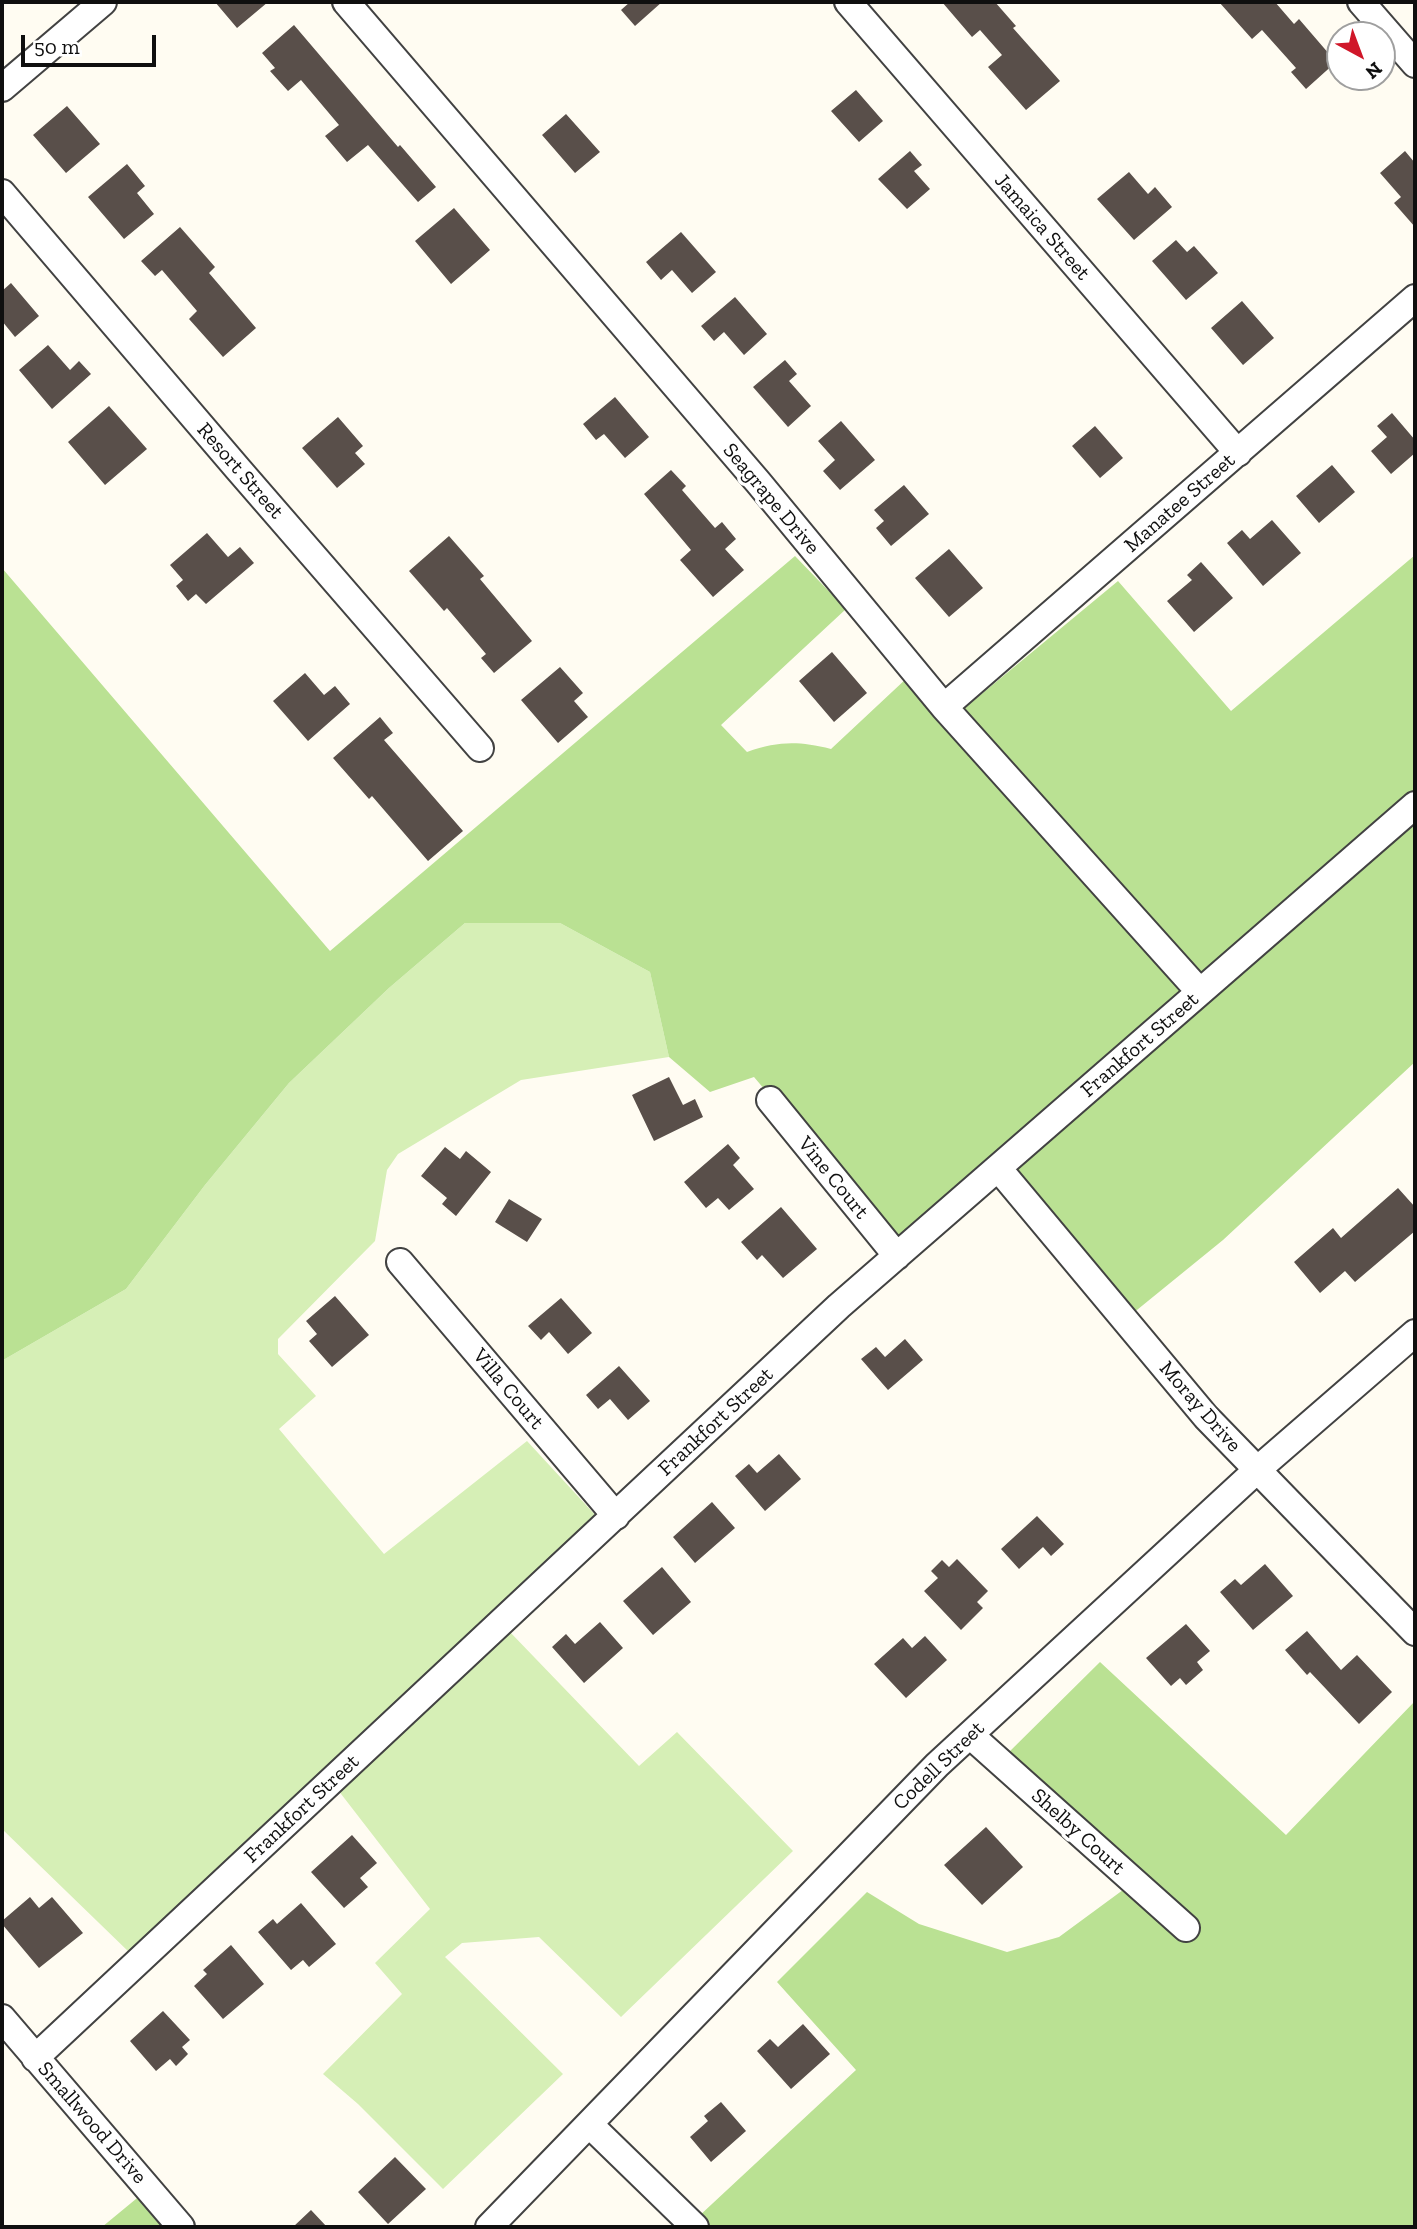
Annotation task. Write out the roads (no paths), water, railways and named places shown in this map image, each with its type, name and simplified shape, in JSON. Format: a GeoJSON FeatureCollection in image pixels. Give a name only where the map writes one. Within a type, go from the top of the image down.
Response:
{"type":"FeatureCollection","features":[{"type":"Feature","properties":{"kind":"street"},"geometry":{"type":"LineString","coordinates":[[2,88],[103,2]]}},
{"type":"Feature","properties":{"kind":"street","name":"Seagrape Drive"},"geometry":{"type":"LineString","coordinates":[[346,2],[758,482],[944,707],[1200,992]]}},
{"type":"Feature","properties":{"kind":"street","name":"Jamaica Street"},"geometry":{"type":"LineString","coordinates":[[848,2],[1238,453]]}},
{"type":"Feature","properties":{"kind":"street"},"geometry":{"type":"LineString","coordinates":[[1361,2],[1415,64]]}},
{"type":"Feature","properties":{"kind":"street","name":"Resort Street"},"geometry":{"type":"LineString","coordinates":[[2,193],[480,748]]}},
{"type":"Feature","properties":{"kind":"street","name":"Manatee Street"},"geometry":{"type":"LineString","coordinates":[[944,707],[1415,298]]}},
{"type":"Feature","properties":{"kind":"street","name":"Frankfort Street"},"geometry":{"type":"LineString","coordinates":[[35,2058],[839,1306],[1415,805]]}},
{"type":"Feature","properties":{"kind":"street","name":"Vine Court"},"geometry":{"type":"LineString","coordinates":[[770,1100],[897,1256]]}},
{"type":"Feature","properties":{"kind":"street","name":"Moray Drive"},"geometry":{"type":"LineString","coordinates":[[998,1168],[1206,1417],[1415,1632]]}},
{"type":"Feature","properties":{"kind":"street","name":"Villa Court"},"geometry":{"type":"LineString","coordinates":[[400,1262],[616,1516]]}},
{"type":"Feature","properties":{"kind":"street","name":"Codell Street"},"geometry":{"type":"LineString","coordinates":[[489,2227],[937,1765],[1257,1470],[1415,1333]]}},
{"type":"Feature","properties":{"kind":"street","name":"Shelby Court"},"geometry":{"type":"LineString","coordinates":[[970,1735],[1186,1928]]}},
{"type":"Feature","properties":{"kind":"street","name":"Smallwood Drive"},"geometry":{"type":"LineString","coordinates":[[2,2018],[181,2227]]}},
{"type":"Feature","properties":{"kind":"street"},"geometry":{"type":"LineString","coordinates":[[589,2124],[695,2227]]}}]}
